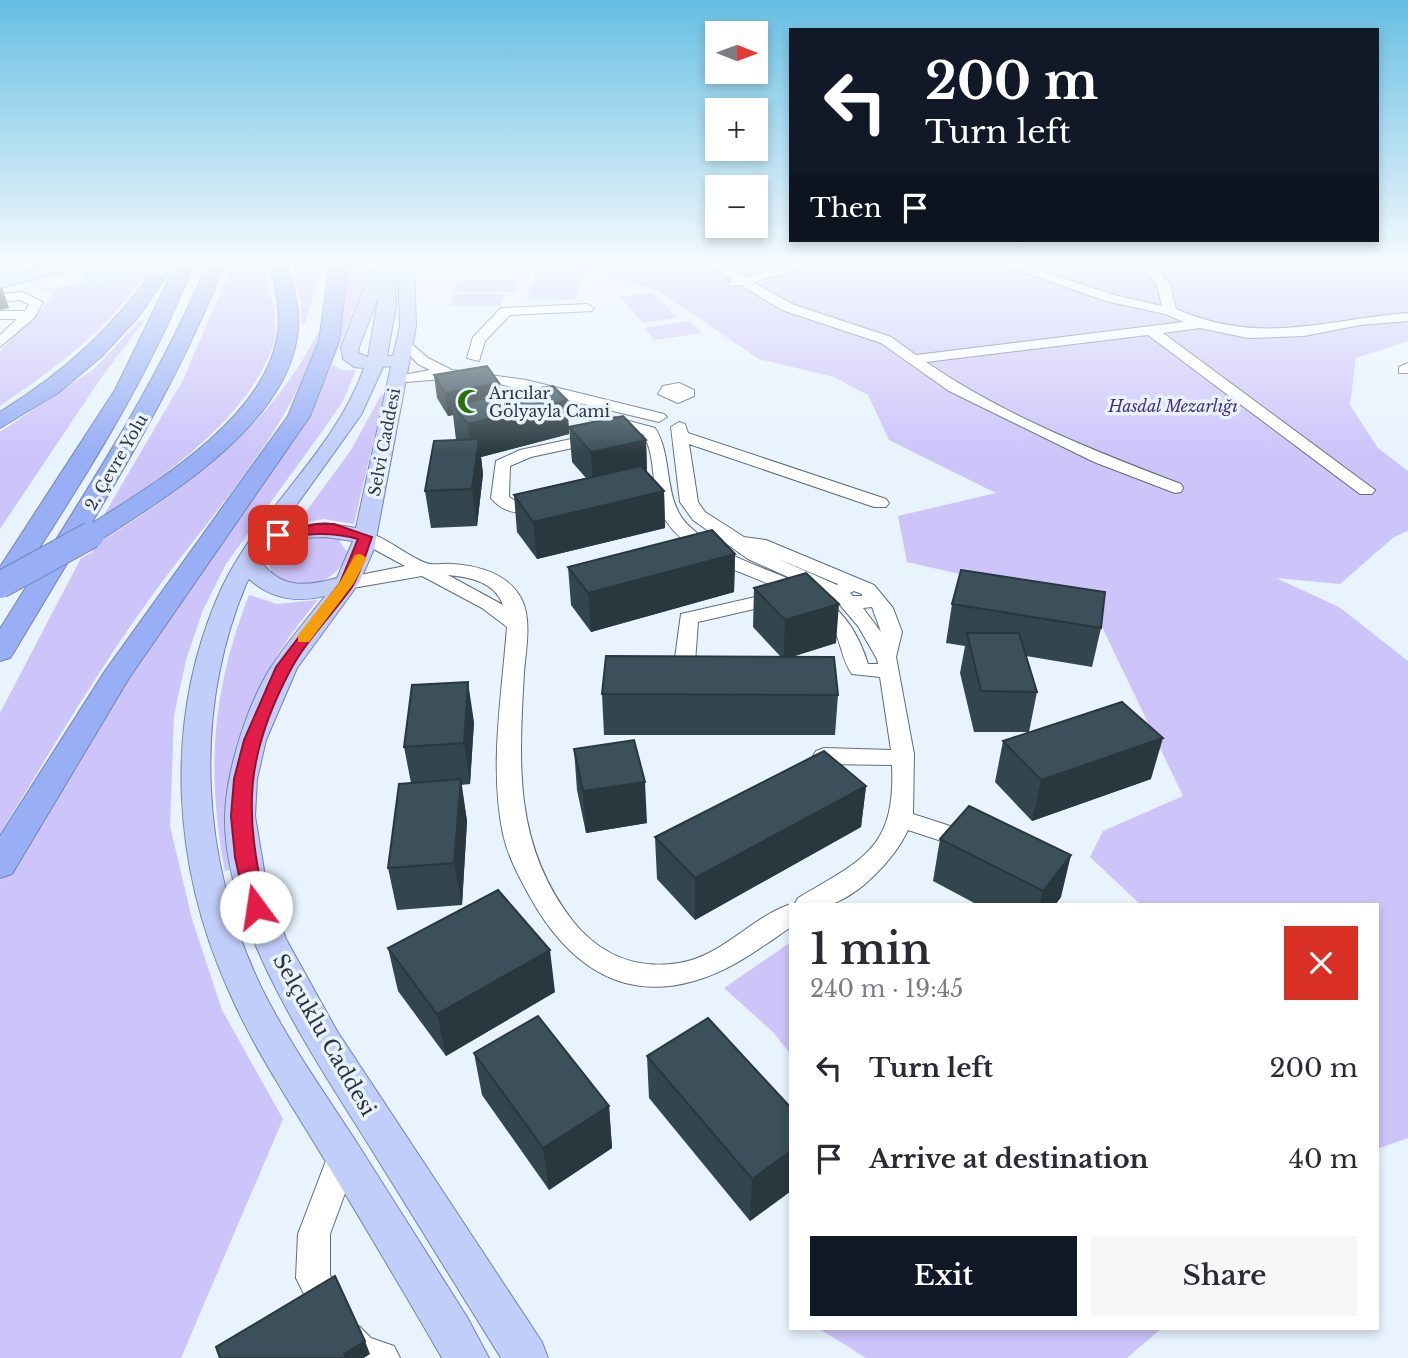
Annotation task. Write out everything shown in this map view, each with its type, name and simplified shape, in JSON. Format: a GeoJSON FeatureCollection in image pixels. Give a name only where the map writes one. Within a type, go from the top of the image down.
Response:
{"type":"FeatureCollection","features":[{"type":"Feature","properties":{"kind":"highway"},"geometry":{"type":"LineString","coordinates":[[0,421],[48,391],[108,342],[123,326]]}},
{"type":"Feature","properties":{"kind":"highway","name":"2. Çevre Yolu"},"geometry":{"type":"LineString","coordinates":[[0,586],[121,395],[157,326]]}},
{"type":"Feature","properties":{"kind":"highway","name":"2. Çevre Yolu"},"geometry":{"type":"LineString","coordinates":[[0,652],[124,449],[191,326]]}},
{"type":"Feature","properties":{"kind":"highway"},"geometry":{"type":"LineString","coordinates":[[237,423],[262,393],[285,347],[288,326]]}},
{"type":"Feature","properties":{"kind":"highway"},"geometry":{"type":"LineString","coordinates":[[0,586],[92,535],[177,476],[268,398],[291,366],[311,326]]}},
{"type":"Feature","properties":{"kind":"highway"},"geometry":{"type":"LineString","coordinates":[[0,865],[115,677],[299,416],[329,341],[331,326]]}},
{"type":"Feature","properties":{"kind":"main road"},"geometry":{"type":"LineString","coordinates":[[358,326],[348,350],[355,361],[375,363],[404,349]]}},
{"type":"Feature","properties":{"kind":"main road","name":"Selvi Caddesi"},"geometry":{"type":"LineString","coordinates":[[253,551],[325,460],[355,408],[375,363],[385,326]]}},
{"type":"Feature","properties":{"kind":"main road","name":"Selvi Caddesi"},"geometry":{"type":"LineString","coordinates":[[365,537],[408,326]]}},
{"type":"Feature","properties":{"kind":"main road"},"geometry":{"type":"LineString","coordinates":[[355,408],[380,387],[394,390]]}},
{"type":"Feature","properties":{"kind":"main road"},"geometry":{"type":"LineString","coordinates":[[365,537],[334,528],[316,528],[253,551],[218,626],[197,709],[194,775],[204,858],[218,917],[265,1028],[467,1358]]}},
{"type":"Feature","properties":{"kind":"main road","name":"Selçuklu Caddesi"},"geometry":{"type":"LineString","coordinates":[[365,537],[347,583],[284,667],[252,740],[243,779],[240,816],[250,882],[275,950],[324,1042],[526,1358]]}},
{"type":"Feature","properties":{"kind":"main road"},"geometry":{"type":"LineString","coordinates":[[253,551],[265,584],[282,591],[316,591],[347,583]]}},
{"type":"Feature","properties":{"kind":"street"},"geometry":{"type":"LineString","coordinates":[[0,343],[17,326]]}},
{"type":"Feature","properties":{"kind":"street"},"geometry":{"type":"LineString","coordinates":[[394,390],[447,372],[464,370],[472,364],[478,340],[491,326]]}},
{"type":"Feature","properties":{"kind":"street"},"geometry":{"type":"LineString","coordinates":[[846,326],[886,340],[954,388],[1006,414],[1100,459],[1175,488]]}},
{"type":"Feature","properties":{"kind":"street"},"geometry":{"type":"LineString","coordinates":[[915,359],[1183,326]]}},
{"type":"Feature","properties":{"kind":"street"},"geometry":{"type":"LineString","coordinates":[[1211,326],[1248,334],[1282,334],[1339,326]]}},
{"type":"Feature","properties":{"kind":"street"},"geometry":{"type":"LineString","coordinates":[[1151,331],[1366,490]]}},
{"type":"Feature","properties":{"kind":"street"},"geometry":{"type":"LineString","coordinates":[[404,349],[447,372],[517,384],[639,421],[653,436],[655,479],[667,511],[695,539],[817,599],[842,622],[856,646],[859,670]]}},
{"type":"Feature","properties":{"kind":"street"},"geometry":{"type":"LineString","coordinates":[[557,502],[524,509],[505,505],[500,498],[502,464],[526,453],[628,432],[639,421],[676,397],[682,426],[690,502],[699,516],[739,542],[760,544],[854,594],[887,664],[905,793],[901,819],[890,845],[873,862],[810,903]]}},
{"type":"Feature","properties":{"kind":"street"},"geometry":{"type":"LineString","coordinates":[[570,410],[639,421],[659,417],[662,424],[682,426],[880,503]]}},
{"type":"Feature","properties":{"kind":"street"},"geometry":{"type":"LineString","coordinates":[[365,537],[488,601],[517,626],[510,792],[516,835],[529,873],[570,936],[592,958],[619,969],[679,974],[709,965],[789,915]]}},
{"type":"Feature","properties":{"kind":"street"},"geometry":{"type":"LineString","coordinates":[[668,545],[695,539]]}},
{"type":"Feature","properties":{"kind":"street"},"geometry":{"type":"LineString","coordinates":[[347,583],[424,568]]}},
{"type":"Feature","properties":{"kind":"street"},"geometry":{"type":"LineString","coordinates":[[727,673],[700,673],[684,665],[688,618],[802,592]]}},
{"type":"Feature","properties":{"kind":"street"},"geometry":{"type":"LineString","coordinates":[[837,675],[887,664]]}},
{"type":"Feature","properties":{"kind":"street"},"geometry":{"type":"LineString","coordinates":[[824,756],[902,758]]}},
{"type":"Feature","properties":{"kind":"street"},"geometry":{"type":"LineString","coordinates":[[901,819],[991,849]]}},
{"type":"Feature","properties":{"kind":"street"},"geometry":{"type":"LineString","coordinates":[[342,1155],[314,1234],[313,1278],[339,1328],[361,1353],[382,1358]]}},
{"type":"Feature","properties":{"kind":"green space"},"geometry":{"type":"Polygon","coordinates":[[[24,326],[101,326],[60,363],[0,406],[0,351],[24,326]]]}},
{"type":"Feature","properties":{"kind":"green space"},"geometry":{"type":"Polygon","coordinates":[[[134,326],[140,326],[101,378],[0,529],[0,432],[94,369],[134,326]]]}},
{"type":"Feature","properties":{"kind":"green space"},"geometry":{"type":"Polygon","coordinates":[[[206,326],[275,326],[272,348],[260,373],[244,398],[224,421],[177,464],[104,515],[183,380],[206,326]]]}},
{"type":"Feature","properties":{"kind":"green space"},"geometry":{"type":"Polygon","coordinates":[[[338,326],[347,326],[332,364],[338,326]]]}},
{"type":"Feature","properties":{"kind":"green space"},"geometry":{"type":"Polygon","coordinates":[[[695,326],[702,333],[655,340],[644,328],[695,326]]]}},
{"type":"Feature","properties":{"kind":"green space","name":"Hasdal Mezarlığı"},"geometry":{"type":"Polygon","coordinates":[[[711,326],[1408,326],[1408,341],[1356,358],[1350,405],[1378,448],[1408,471],[1408,531],[1394,537],[1340,584],[1276,578],[1339,607],[1408,661],[1408,1138],[1379,1148],[1379,903],[1139,903],[1090,857],[1103,831],[1183,796],[1091,604],[907,562],[898,516],[996,493],[889,440],[868,395],[834,377],[759,359],[711,326]]]}},
{"type":"Feature","properties":{"kind":"green space"},"geometry":{"type":"Polygon","coordinates":[[[317,334],[320,334],[307,369],[270,438],[111,655],[0,834],[0,713],[81,558],[93,552],[95,545],[191,479],[249,428],[298,368],[317,334]]]}},
{"type":"Feature","properties":{"kind":"green space"},"geometry":{"type":"Polygon","coordinates":[[[332,364],[341,370],[356,370],[343,401],[226,564],[203,610],[186,660],[174,716],[170,826],[192,919],[222,1010],[283,1119],[181,1358],[0,1358],[0,881],[81,750],[308,415],[332,364]]]}},
{"type":"Feature","properties":{"kind":"green space"},"geometry":{"type":"Polygon","coordinates":[[[381,395],[384,395],[354,524],[324,519],[297,524],[351,450],[381,395]]]}},
{"type":"Feature","properties":{"kind":"green space"},"geometry":{"type":"Polygon","coordinates":[[[307,535],[337,537],[347,552],[341,565],[323,581],[308,586],[273,579],[270,566],[280,550],[307,535]]]}},
{"type":"Feature","properties":{"kind":"green space"},"geometry":{"type":"Polygon","coordinates":[[[249,595],[277,604],[318,600],[274,661],[243,725],[228,794],[230,870],[225,871],[216,799],[216,731],[227,664],[249,595]]]}},
{"type":"Feature","properties":{"kind":"green space"},"geometry":{"type":"Polygon","coordinates":[[[789,943],[789,1052],[774,1033],[724,988],[789,943]]]}},
{"type":"Feature","properties":{"kind":"green space"},"geometry":{"type":"Polygon","coordinates":[[[821,1330],[1160,1330],[1127,1358],[866,1358],[821,1330]]]}},
{"type":"Feature","properties":{"kind":"building"},"geometry":{"type":"Polygon","coordinates":[[[487,366],[499,383],[445,393],[434,375],[487,366]]]}},
{"type":"Feature","properties":{"kind":"building"},"geometry":{"type":"Polygon","coordinates":[[[553,386],[567,400],[468,424],[452,406],[483,399],[481,397],[553,386]]]}},
{"type":"Feature","properties":{"kind":"building"},"geometry":{"type":"Polygon","coordinates":[[[623,416],[646,440],[591,452],[569,427],[623,416]]]}},
{"type":"Feature","properties":{"kind":"building"},"geometry":{"type":"Polygon","coordinates":[[[479,439],[472,489],[425,491],[434,441],[479,439]]]}},
{"type":"Feature","properties":{"kind":"building"},"geometry":{"type":"Polygon","coordinates":[[[641,466],[664,491],[533,522],[514,495],[641,466]]]}},
{"type":"Feature","properties":{"kind":"building"},"geometry":{"type":"Polygon","coordinates":[[[712,530],[735,554],[588,593],[568,567],[712,530]]]}},
{"type":"Feature","properties":{"kind":"building"},"geometry":{"type":"Polygon","coordinates":[[[961,570],[1105,592],[1101,628],[952,604],[961,570]]]}},
{"type":"Feature","properties":{"kind":"building"},"geometry":{"type":"Polygon","coordinates":[[[806,573],[839,604],[785,620],[754,588],[806,573]]]}},
{"type":"Feature","properties":{"kind":"building"},"geometry":{"type":"Polygon","coordinates":[[[967,633],[1019,633],[1037,692],[981,691],[967,633]]]}},
{"type":"Feature","properties":{"kind":"building"},"geometry":{"type":"Polygon","coordinates":[[[606,656],[834,657],[838,695],[602,694],[606,656]]]}},
{"type":"Feature","properties":{"kind":"building"},"geometry":{"type":"Polygon","coordinates":[[[468,682],[464,743],[404,747],[412,685],[468,682]]]}},
{"type":"Feature","properties":{"kind":"building"},"geometry":{"type":"Polygon","coordinates":[[[1122,702],[1163,738],[1041,780],[1003,741],[1122,702]]]}},
{"type":"Feature","properties":{"kind":"building"},"geometry":{"type":"Polygon","coordinates":[[[634,740],[645,782],[583,791],[574,749],[634,740]]]}},
{"type":"Feature","properties":{"kind":"building"},"geometry":{"type":"Polygon","coordinates":[[[824,751],[866,786],[695,878],[655,837],[824,751]]]}},
{"type":"Feature","properties":{"kind":"building"},"geometry":{"type":"Polygon","coordinates":[[[461,779],[454,863],[388,868],[399,784],[461,779]]]}},
{"type":"Feature","properties":{"kind":"building"},"geometry":{"type":"Polygon","coordinates":[[[969,806],[1071,855],[1043,891],[940,839],[969,806]]]}},
{"type":"Feature","properties":{"kind":"building"},"geometry":{"type":"Polygon","coordinates":[[[498,890],[550,950],[437,1014],[388,948],[498,890]]]}},
{"type":"Feature","properties":{"kind":"building"},"geometry":{"type":"Polygon","coordinates":[[[538,1016],[609,1106],[543,1148],[474,1053],[538,1016]]]}},
{"type":"Feature","properties":{"kind":"building"},"geometry":{"type":"Polygon","coordinates":[[[708,1018],[789,1106],[789,1152],[752,1179],[647,1056],[708,1018]]]}},
{"type":"Feature","properties":{"kind":"building"},"geometry":{"type":"Polygon","coordinates":[[[335,1276],[365,1341],[344,1354],[346,1358],[220,1358],[216,1347],[335,1276]]]}},
{"type":"Feature","properties":{"kind":"slow traffic"},"geometry":{"type":"LineString","coordinates":[[303,638],[347,583],[360,558]]}},
{"type":"Feature","properties":{"kind":"place","name":"Arıcılar Gölyayla Cami"},"geometry":{"type":"Point","coordinates":[469,402]}},
{"type":"Feature","properties":{"kind":"route"},"geometry":{"type":"LineString","coordinates":[[256,907],[245,857],[240,816],[243,779],[252,740],[284,667],[307,632],[347,583],[356,568],[365,537],[334,528],[298,530],[278,535]]}}]}
